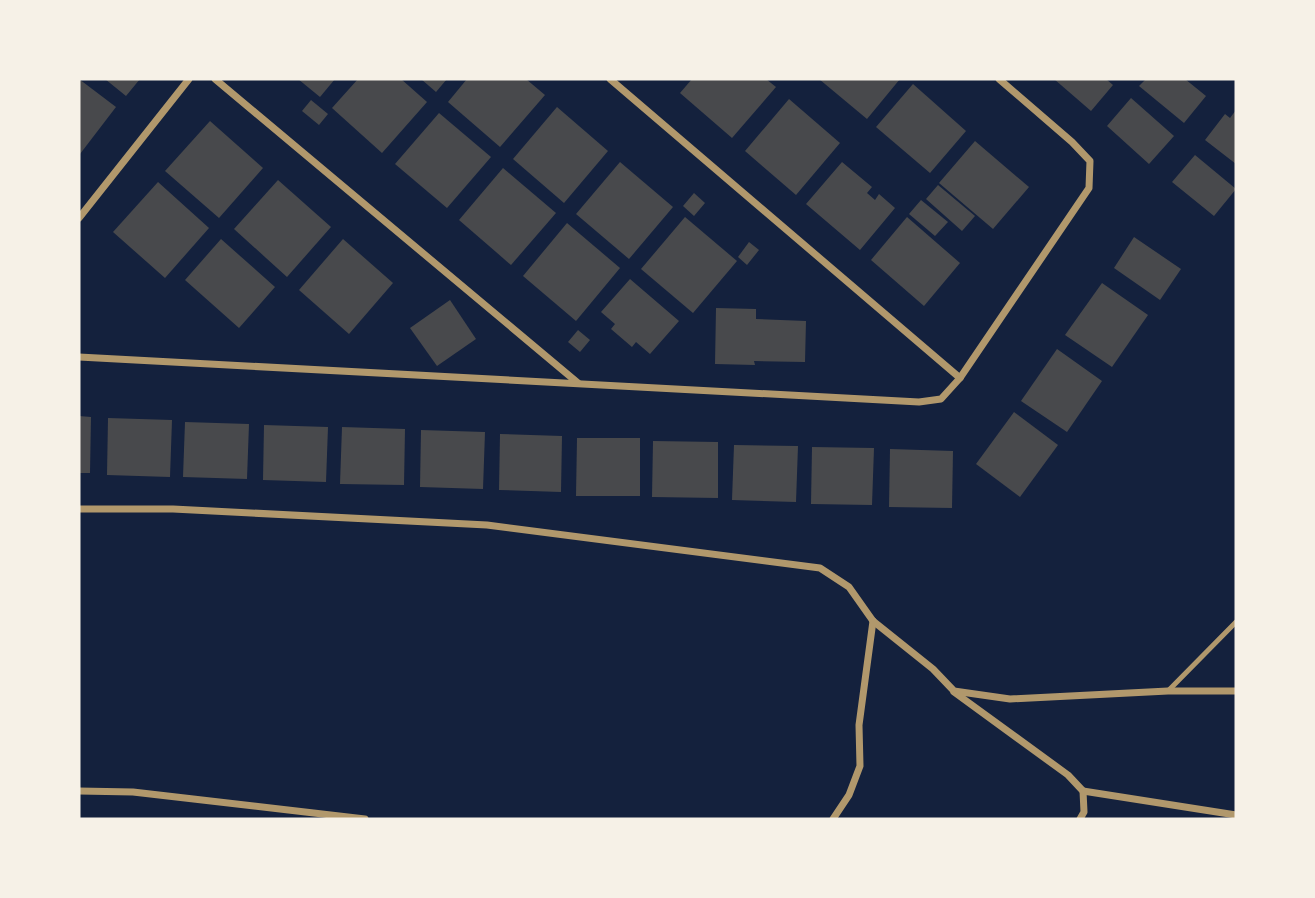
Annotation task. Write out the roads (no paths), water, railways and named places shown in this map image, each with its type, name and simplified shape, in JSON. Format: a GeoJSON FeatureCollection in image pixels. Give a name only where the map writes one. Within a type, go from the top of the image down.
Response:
{"type":"FeatureCollection","features":[{"type":"Feature","properties":{"kind":"street"},"geometry":{"type":"LineString","coordinates":[[79,218],[189,79]]}},
{"type":"Feature","properties":{"kind":"street"},"geometry":{"type":"LineString","coordinates":[[215,79],[579,383]]}},
{"type":"Feature","properties":{"kind":"street"},"geometry":{"type":"LineString","coordinates":[[610,79],[960,378]]}},
{"type":"Feature","properties":{"kind":"street"},"geometry":{"type":"LineString","coordinates":[[79,357],[919,402],[941,399],[960,378],[1089,188],[1090,161],[999,79]]}},
{"type":"Feature","properties":{"kind":"street"},"geometry":{"type":"LineString","coordinates":[[79,509],[173,509],[486,525],[820,568],[849,587],[873,621],[933,670],[954,691],[1068,775],[1083,791],[1236,815]]}},
{"type":"Feature","properties":{"kind":"street"},"geometry":{"type":"LineString","coordinates":[[833,819],[849,795],[860,766],[859,725],[873,621]]}},
{"type":"Feature","properties":{"kind":"street"},"geometry":{"type":"LineString","coordinates":[[954,691],[1010,699],[1168,691],[1236,691]]}},
{"type":"Feature","properties":{"kind":"street"},"geometry":{"type":"LineString","coordinates":[[79,791],[132,792],[365,819]]}},
{"type":"Feature","properties":{"kind":"street"},"geometry":{"type":"LineString","coordinates":[[1080,819],[1084,812],[1083,791]]}},
{"type":"Feature","properties":{"kind":"lane"},"geometry":{"type":"LineString","coordinates":[[1168,691],[1236,622]]}}]}
